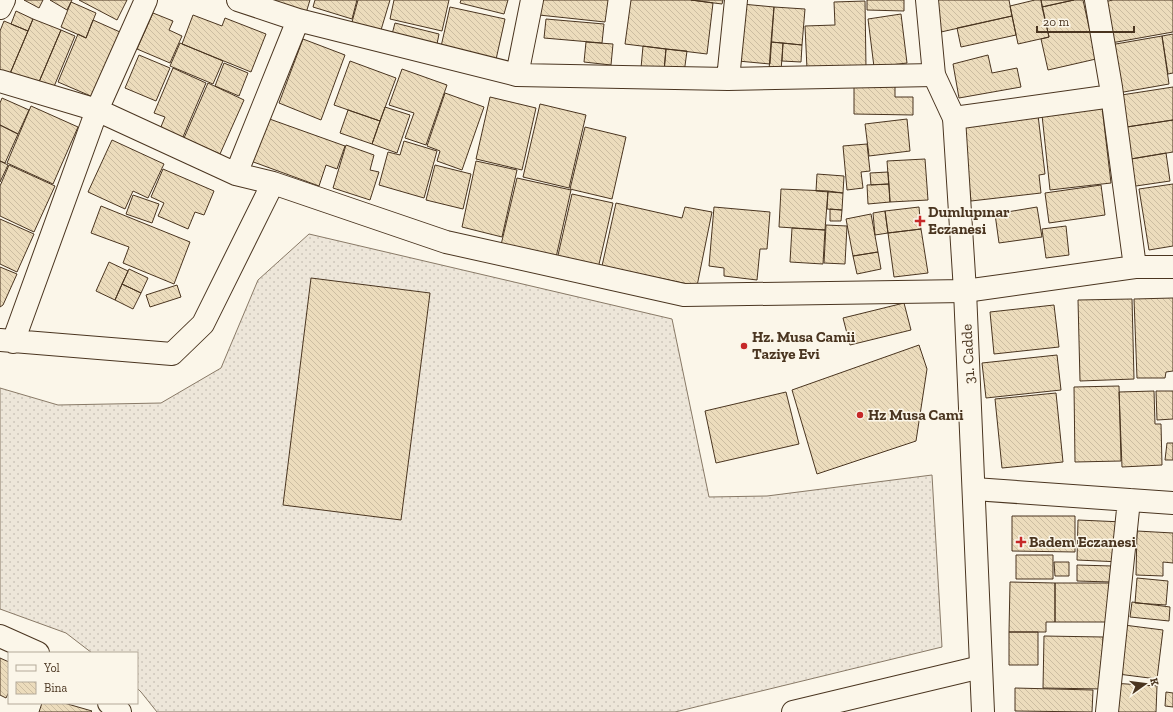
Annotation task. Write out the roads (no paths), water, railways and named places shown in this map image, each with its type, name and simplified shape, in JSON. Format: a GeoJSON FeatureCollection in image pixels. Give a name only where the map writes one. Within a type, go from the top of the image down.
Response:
{"type":"FeatureCollection","features":[{"type":"Feature","properties":{"kind":"street"},"geometry":{"type":"LineString","coordinates":[[0,8],[4,0]]}},
{"type":"Feature","properties":{"kind":"street"},"geometry":{"type":"LineString","coordinates":[[146,0],[97,110],[6,341],[172,354],[203,324],[273,183]]}},
{"type":"Feature","properties":{"kind":"street"},"geometry":{"type":"LineString","coordinates":[[238,0],[298,20],[517,76],[728,79],[934,75]]}},
{"type":"Feature","properties":{"kind":"street"},"geometry":{"type":"LineString","coordinates":[[517,76],[532,0]]}},
{"type":"Feature","properties":{"kind":"street"},"geometry":{"type":"LineString","coordinates":[[728,79],[736,0]]}},
{"type":"Feature","properties":{"kind":"street","name":"31. Cadde"},"geometry":{"type":"LineString","coordinates":[[928,0],[934,75],[954,118],[965,291],[983,712]]}},
{"type":"Feature","properties":{"kind":"street"},"geometry":{"type":"LineString","coordinates":[[1096,0],[1112,96],[1135,267]]}},
{"type":"Feature","properties":{"kind":"street"},"geometry":{"type":"LineString","coordinates":[[236,174],[298,20]]}},
{"type":"Feature","properties":{"kind":"street"},"geometry":{"type":"LineString","coordinates":[[0,81],[97,110],[236,174],[273,183],[446,242],[684,295],[965,291],[1135,267],[1173,268]]}},
{"type":"Feature","properties":{"kind":"street"},"geometry":{"type":"LineString","coordinates":[[954,118],[1112,96]]}},
{"type":"Feature","properties":{"kind":"street"},"geometry":{"type":"LineString","coordinates":[[974,489],[1173,503]]}},
{"type":"Feature","properties":{"kind":"street"},"geometry":{"type":"LineString","coordinates":[[1107,712],[1129,500]]}},
{"type":"Feature","properties":{"kind":"street"},"geometry":{"type":"LineString","coordinates":[[0,636],[36,652]]}},
{"type":"Feature","properties":{"kind":"street"},"geometry":{"type":"LineString","coordinates":[[793,712],[981,667]]}},
{"type":"Feature","properties":{"kind":"street"},"geometry":{"type":"LineString","coordinates":[[110,704],[120,712]]}},
{"type":"Feature","properties":{"kind":"place","name":"Dumlupınar Eczanesi"},"geometry":{"type":"Point","coordinates":[920,221]}},
{"type":"Feature","properties":{"kind":"place","name":"Hz. Musa Camii Taziye Evi"},"geometry":{"type":"Point","coordinates":[744,346]}},
{"type":"Feature","properties":{"kind":"place","name":"Hz Musa Cami"},"geometry":{"type":"Point","coordinates":[860,415]}},
{"type":"Feature","properties":{"kind":"place","name":"Badem Eczanesi"},"geometry":{"type":"Point","coordinates":[1021,542]}}]}
